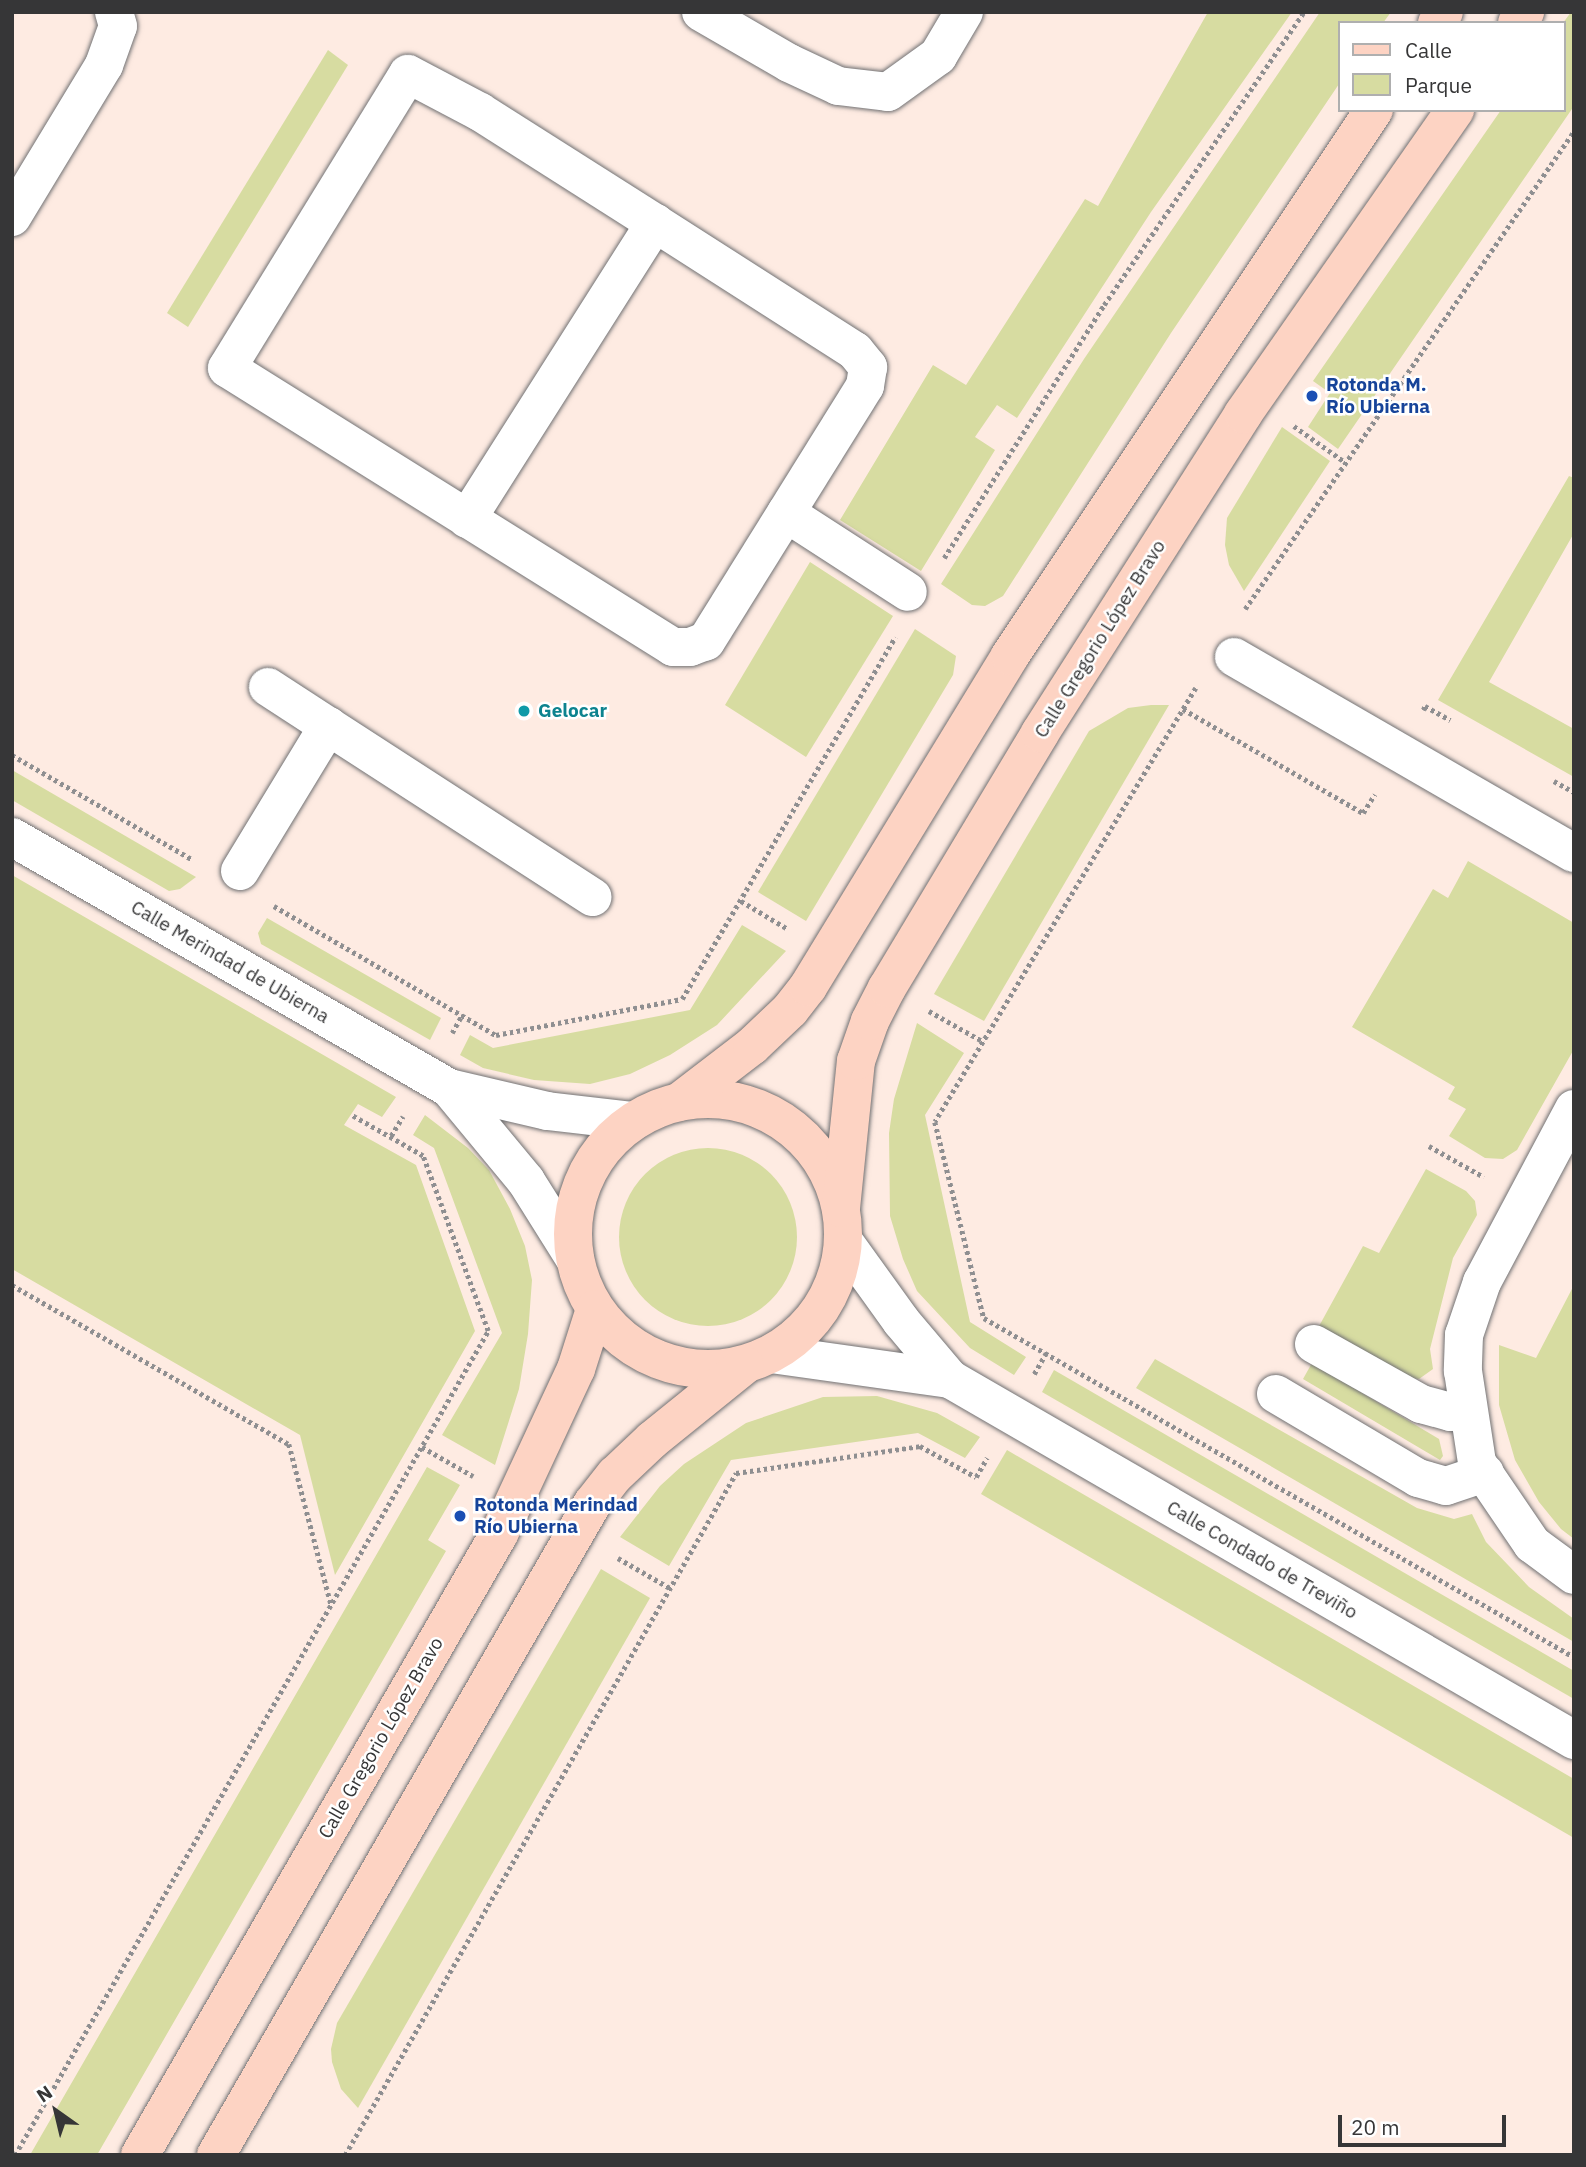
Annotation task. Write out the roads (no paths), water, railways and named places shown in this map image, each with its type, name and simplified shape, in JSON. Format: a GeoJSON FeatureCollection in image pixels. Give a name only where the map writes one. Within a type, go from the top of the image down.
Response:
{"type":"FeatureCollection","features":[{"type":"Feature","properties":{"kind":"main road"},"geometry":{"type":"LineString","coordinates":[[679,1102],[752,1046],[790,1010],[808,987],[1010,656],[1373,112]]}},
{"type":"Feature","properties":{"kind":"main road","name":"Calle Gregorio López Bravo"},"geometry":{"type":"LineString","coordinates":[[758,1359],[802,1332],[822,1308],[834,1284],[843,1226],[856,1061],[870,1021],[887,988],[1040,733],[1243,414],[1454,112]]}},
{"type":"Feature","properties":{"kind":"main road"},"geometry":{"type":"LineString","coordinates":[[758,1359],[714,1370],[683,1368],[658,1361],[634,1348],[612,1331],[594,1309],[575,1259],[572,1232],[582,1184],[593,1162],[611,1140],[633,1121],[655,1109],[679,1102],[707,1099],[735,1101],[780,1119],[802,1136],[820,1157],[834,1181],[843,1226]]}},
{"type":"Feature","properties":{"kind":"main road","name":"Calle Gregorio López Bravo"},"geometry":{"type":"LineString","coordinates":[[140,2155],[499,1534],[576,1369],[594,1309]]}},
{"type":"Feature","properties":{"kind":"main road"},"geometry":{"type":"LineString","coordinates":[[216,2155],[592,1504],[615,1475],[652,1440],[758,1359]]}},
{"type":"Feature","properties":{"kind":"street"},"geometry":{"type":"LineString","coordinates":[[12,217],[104,65],[117,26],[114,12]]}},
{"type":"Feature","properties":{"kind":"street"},"geometry":{"type":"LineString","coordinates":[[701,12],[789,63],[838,86],[888,92],[938,56],[964,12]]}},
{"type":"Feature","properties":{"kind":"street"},"geometry":{"type":"LineString","coordinates":[[408,74],[480,112],[855,351],[868,367],[865,386],[786,513],[706,641],[690,647],[673,647],[227,368],[408,74]]}},
{"type":"Feature","properties":{"kind":"street"},"geometry":{"type":"LineString","coordinates":[[467,519],[655,223]]}},
{"type":"Feature","properties":{"kind":"street"},"geometry":{"type":"LineString","coordinates":[[786,513],[908,592]]}},
{"type":"Feature","properties":{"kind":"street"},"geometry":{"type":"LineString","coordinates":[[1234,657],[1574,853]]}},
{"type":"Feature","properties":{"kind":"street"},"geometry":{"type":"LineString","coordinates":[[268,687],[592,897]]}},
{"type":"Feature","properties":{"kind":"street"},"geometry":{"type":"LineString","coordinates":[[240,871],[328,726]]}},
{"type":"Feature","properties":{"kind":"street","name":"Calle Merindad de Ubierna"},"geometry":{"type":"LineString","coordinates":[[12,837],[449,1088],[547,1111],[633,1121]]}},
{"type":"Feature","properties":{"kind":"street","name":"Calle Merindad de Ubierna"},"geometry":{"type":"LineString","coordinates":[[449,1088],[526,1181],[575,1259]]}},
{"type":"Feature","properties":{"kind":"street"},"geometry":{"type":"LineString","coordinates":[[1570,1122],[1482,1282],[1464,1335],[1466,1407],[1477,1463],[1532,1544],[1574,1575]]}},
{"type":"Feature","properties":{"kind":"street","name":"Calle Condado de Treviño"},"geometry":{"type":"LineString","coordinates":[[843,1226],[901,1321],[950,1379],[1574,1740]]}},
{"type":"Feature","properties":{"kind":"street"},"geometry":{"type":"LineString","coordinates":[[1314,1344],[1421,1405],[1451,1412],[1466,1407]]}},
{"type":"Feature","properties":{"kind":"street","name":"Calle Condado de Treviño"},"geometry":{"type":"LineString","coordinates":[[758,1359],[950,1379]]}},
{"type":"Feature","properties":{"kind":"street"},"geometry":{"type":"LineString","coordinates":[[1276,1394],[1418,1478],[1446,1486],[1485,1474]]}},
{"type":"Feature","properties":{"kind":"place","name":"Rotonda M. Río Ubierna"},"geometry":{"type":"Point","coordinates":[1312,396]}},
{"type":"Feature","properties":{"kind":"place","name":"Gelocar"},"geometry":{"type":"Point","coordinates":[524,711]}},
{"type":"Feature","properties":{"kind":"place","name":"Rotonda Merindad Río Ubierna"},"geometry":{"type":"Point","coordinates":[460,1516]}}]}
